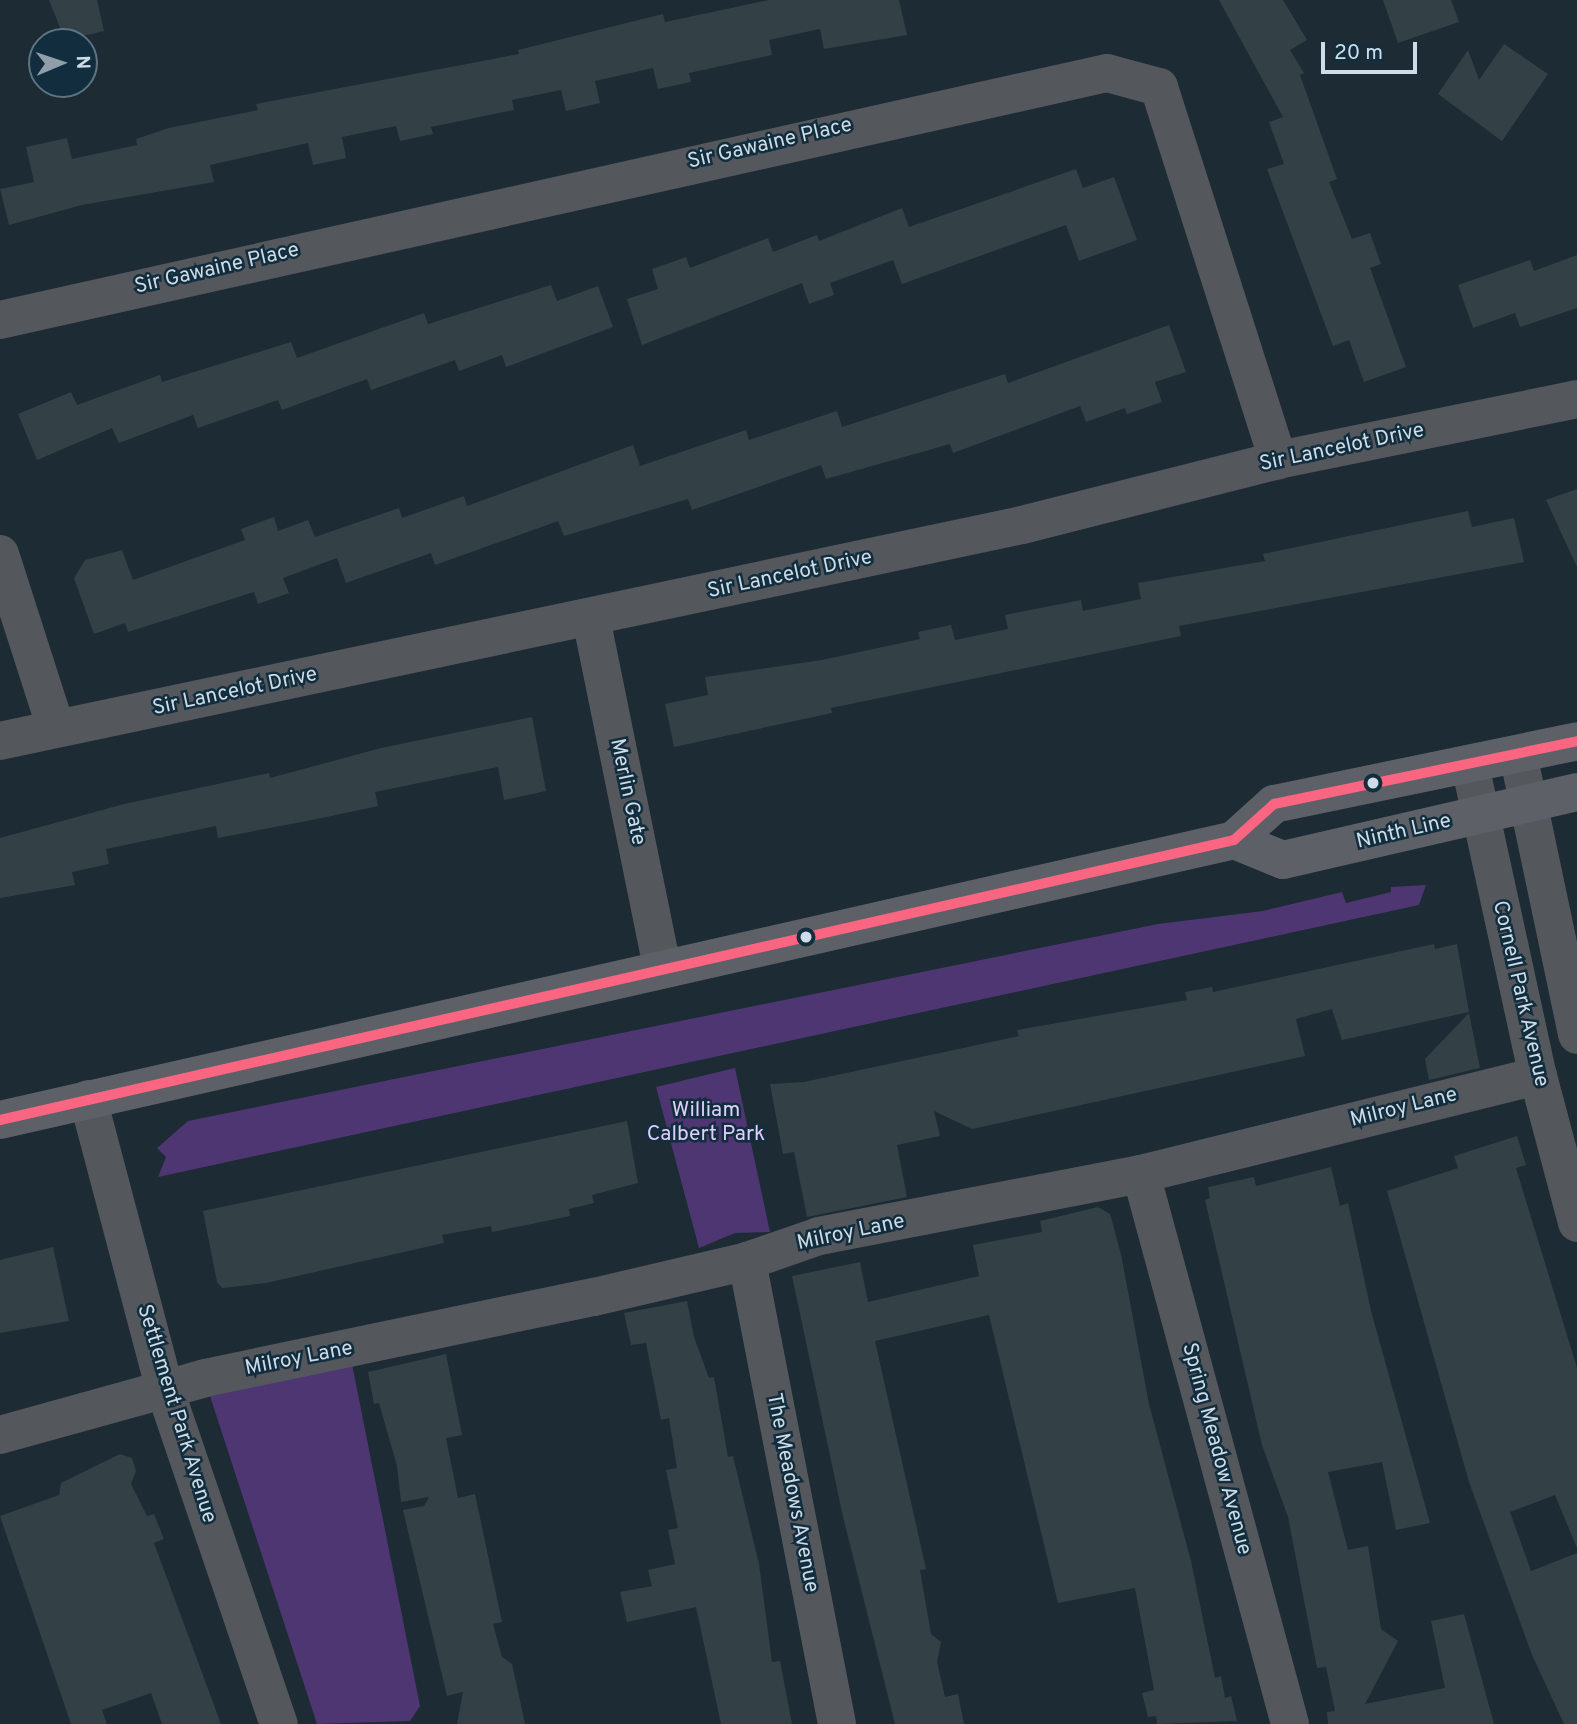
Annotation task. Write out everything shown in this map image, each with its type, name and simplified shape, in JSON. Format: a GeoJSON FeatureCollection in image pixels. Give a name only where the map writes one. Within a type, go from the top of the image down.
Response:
{"type":"FeatureCollection","features":[{"type":"Feature","properties":{"kind":"main road"},"geometry":{"type":"LineString","coordinates":[[0,1120],[662,966],[1234,840],[1274,804],[1577,741]]}},
{"type":"Feature","properties":{"kind":"main road","name":"Ninth Line"},"geometry":{"type":"LineString","coordinates":[[1234,840],[1283,860],[1577,792]]}},
{"type":"Feature","properties":{"kind":"street","name":"Sir Gawaine Place"},"geometry":{"type":"LineString","coordinates":[[0,320],[985,96],[1107,73],[1159,87],[1278,460]]}},
{"type":"Feature","properties":{"kind":"street","name":"Sir Lancelot Drive"},"geometry":{"type":"LineString","coordinates":[[0,741],[1022,525],[1278,460],[1577,399]]}},
{"type":"Feature","properties":{"kind":"street"},"geometry":{"type":"LineString","coordinates":[[0,554],[56,729]]}},
{"type":"Feature","properties":{"kind":"street","name":"Merlin Gate"},"geometry":{"type":"LineString","coordinates":[[591,618],[662,966]]}},
{"type":"Feature","properties":{"kind":"street"},"geometry":{"type":"LineString","coordinates":[[1518,754],[1577,1035]]}},
{"type":"Feature","properties":{"kind":"street","name":"Cornell Park Avenue"},"geometry":{"type":"LineString","coordinates":[[1469,765],[1538,1076],[1577,1223]]}},
{"type":"Feature","properties":{"kind":"street","name":"Milroy Lane"},"geometry":{"type":"LineString","coordinates":[[0,1435],[165,1390],[747,1261],[820,1236],[1141,1174],[1538,1076]]}},
{"type":"Feature","properties":{"kind":"street","name":"Settlement Park Avenue"},"geometry":{"type":"LineString","coordinates":[[88,1099],[165,1390],[279,1724]]}},
{"type":"Feature","properties":{"kind":"street","name":"Spring Meadow Avenue"},"geometry":{"type":"LineString","coordinates":[[1141,1174],[1290,1724]]}},
{"type":"Feature","properties":{"kind":"street","name":"The Meadows Avenue"},"geometry":{"type":"LineString","coordinates":[[747,1261],[837,1724]]}},
{"type":"Feature","properties":{"kind":"green space"},"geometry":{"type":"Polygon","coordinates":[[[1426,885],[1419,905],[158,1177],[166,1157],[157,1148],[188,1121],[1158,924],[1263,911],[1342,892],[1346,903],[1391,892],[1391,887],[1426,885]]]}},
{"type":"Feature","properties":{"kind":"green space","name":"William Calbert Park"},"geometry":{"type":"Polygon","coordinates":[[[735,1068],[770,1232],[735,1233],[699,1248],[656,1087],[735,1068]]]}},
{"type":"Feature","properties":{"kind":"green space"},"geometry":{"type":"Polygon","coordinates":[[[351,1359],[420,1706],[410,1721],[317,1724],[208,1390],[351,1359]]]}},
{"type":"Feature","properties":{"kind":"building"},"geometry":{"type":"Polygon","coordinates":[[[49,0],[97,0],[104,31],[98,32],[98,28],[60,28],[49,0]]]}},
{"type":"Feature","properties":{"kind":"building"},"geometry":{"type":"Polygon","coordinates":[[[769,0],[899,0],[907,35],[824,49],[820,29],[769,40],[772,55],[689,73],[691,82],[658,89],[653,68],[595,81],[600,103],[566,111],[561,90],[512,100],[514,110],[431,127],[433,134],[400,141],[396,126],[342,137],[346,158],[313,165],[308,143],[210,165],[214,182],[82,205],[9,225],[0,189],[34,182],[26,147],[67,138],[72,159],[137,145],[136,139],[169,128],[258,110],[256,104],[519,54],[518,50],[663,14],[665,22],[769,0]]]}},
{"type":"Feature","properties":{"kind":"building"},"geometry":{"type":"Polygon","coordinates":[[[1219,0],[1283,0],[1307,40],[1290,50],[1304,73],[1300,75],[1337,179],[1329,182],[1352,239],[1370,233],[1381,264],[1370,268],[1406,367],[1364,382],[1349,340],[1333,346],[1267,169],[1284,164],[1269,122],[1283,117],[1219,0]]]}},
{"type":"Feature","properties":{"kind":"building"},"geometry":{"type":"Polygon","coordinates":[[[1383,0],[1451,0],[1459,22],[1398,43],[1383,0]]]}},
{"type":"Feature","properties":{"kind":"building"},"geometry":{"type":"Polygon","coordinates":[[[1504,44],[1548,74],[1502,141],[1438,94],[1468,50],[1479,80],[1504,44]]]}},
{"type":"Feature","properties":{"kind":"building"},"geometry":{"type":"Polygon","coordinates":[[[1076,169],[1083,188],[1114,177],[1137,240],[1079,261],[1066,225],[902,284],[893,260],[830,283],[834,295],[809,304],[802,283],[642,345],[627,299],[658,289],[652,269],[686,257],[690,268],[768,238],[773,252],[817,235],[819,241],[902,208],[909,227],[1076,169]]]}},
{"type":"Feature","properties":{"kind":"building"},"geometry":{"type":"Polygon","coordinates":[[[1577,255],[1577,308],[1520,327],[1515,313],[1473,328],[1458,285],[1530,260],[1534,271],[1577,255]]]}},
{"type":"Feature","properties":{"kind":"building"},"geometry":{"type":"Polygon","coordinates":[[[551,285],[557,301],[598,286],[613,327],[506,367],[502,355],[459,371],[455,360],[371,390],[367,379],[282,410],[278,400],[198,428],[193,415],[119,443],[112,428],[37,460],[18,414],[71,392],[77,405],[160,375],[162,382],[291,342],[297,358],[424,313],[428,324],[551,285]]]}},
{"type":"Feature","properties":{"kind":"building"},"geometry":{"type":"Polygon","coordinates":[[[1169,325],[1186,372],[1155,382],[1162,402],[1127,414],[1125,408],[1086,422],[1080,406],[953,453],[950,444],[826,479],[821,465],[692,510],[688,499],[564,536],[558,521],[435,565],[431,553],[346,583],[337,558],[283,578],[289,593],[258,604],[254,592],[128,632],[125,623],[94,634],[74,578],[85,560],[122,550],[133,580],[245,540],[241,529],[274,517],[278,531],[308,520],[315,537],[399,508],[402,518],[464,496],[467,506],[633,445],[640,466],[746,430],[749,440],[837,411],[842,427],[1005,374],[1008,383],[1169,325]]]}},
{"type":"Feature","properties":{"kind":"building"},"geometry":{"type":"Polygon","coordinates":[[[1577,489],[1577,567],[1546,500],[1577,489]]]}},
{"type":"Feature","properties":{"kind":"building"},"geometry":{"type":"Polygon","coordinates":[[[1468,511],[1472,527],[1514,518],[1524,562],[1179,626],[1181,636],[831,708],[832,713],[674,747],[665,704],[708,695],[705,677],[822,660],[920,639],[918,632],[951,625],[955,640],[1008,629],[1005,615],[1081,600],[1083,611],[1141,599],[1138,583],[1265,561],[1263,554],[1468,511]]]}},
{"type":"Feature","properties":{"kind":"building"},"geometry":{"type":"Polygon","coordinates":[[[532,717],[546,791],[504,800],[498,767],[375,792],[378,806],[317,819],[218,838],[216,826],[106,849],[109,864],[72,872],[75,885],[0,898],[0,838],[124,804],[269,773],[270,778],[381,748],[532,717]]]}},
{"type":"Feature","properties":{"kind":"building"},"geometry":{"type":"Polygon","coordinates":[[[1434,944],[1435,949],[1457,944],[1469,1012],[1342,1040],[1332,1009],[1296,1019],[1305,1056],[972,1129],[934,1111],[940,1136],[897,1145],[907,1197],[807,1217],[794,1152],[783,1154],[770,1084],[804,1082],[1019,1036],[1017,1030],[1187,1000],[1185,992],[1212,987],[1213,992],[1434,944]]]}},
{"type":"Feature","properties":{"kind":"building"},"geometry":{"type":"Polygon","coordinates":[[[1469,1013],[1480,1068],[1429,1080],[1425,1059],[1469,1013]]]}},
{"type":"Feature","properties":{"kind":"building"},"geometry":{"type":"Polygon","coordinates":[[[627,1121],[638,1183],[592,1195],[594,1203],[569,1209],[570,1216],[492,1232],[491,1226],[442,1235],[444,1243],[266,1283],[222,1288],[217,1282],[203,1211],[627,1121]]]}},
{"type":"Feature","properties":{"kind":"building"},"geometry":{"type":"Polygon","coordinates":[[[1517,1136],[1526,1165],[1516,1168],[1577,1368],[1577,1548],[1555,1495],[1510,1512],[1531,1571],[1577,1553],[1577,1724],[1564,1724],[1532,1655],[1469,1482],[1387,1191],[1458,1168],[1454,1156],[1517,1136]]]}},
{"type":"Feature","properties":{"kind":"building"},"geometry":{"type":"Polygon","coordinates":[[[1331,1167],[1340,1206],[1348,1203],[1371,1311],[1430,1523],[1396,1530],[1382,1462],[1328,1472],[1348,1550],[1368,1546],[1381,1629],[1398,1641],[1365,1704],[1445,1688],[1431,1621],[1464,1614],[1494,1724],[1328,1724],[1327,1712],[1335,1711],[1326,1667],[1317,1668],[1288,1517],[1262,1445],[1205,1200],[1210,1198],[1208,1187],[1254,1177],[1256,1186],[1331,1167]]]}},
{"type":"Feature","properties":{"kind":"building"},"geometry":{"type":"Polygon","coordinates":[[[1098,1207],[1110,1214],[1121,1254],[1149,1404],[1191,1561],[1215,1678],[1221,1676],[1225,1698],[1231,1696],[1237,1721],[1157,1724],[1156,1716],[1148,1717],[1142,1693],[1154,1690],[1135,1588],[1058,1603],[989,1315],[875,1341],[926,1569],[920,1570],[931,1634],[941,1642],[937,1662],[945,1697],[958,1694],[964,1724],[895,1724],[843,1517],[792,1276],[860,1262],[868,1302],[979,1276],[973,1245],[1042,1232],[1040,1221],[1098,1207]]]}},
{"type":"Feature","properties":{"kind":"building"},"geometry":{"type":"Polygon","coordinates":[[[53,1247],[69,1321],[0,1333],[0,1260],[53,1247]]]}},
{"type":"Feature","properties":{"kind":"building"},"geometry":{"type":"Polygon","coordinates":[[[687,1301],[694,1337],[709,1378],[714,1377],[728,1457],[733,1456],[759,1564],[772,1662],[780,1661],[792,1724],[721,1724],[696,1607],[627,1622],[620,1592],[652,1586],[648,1570],[675,1564],[668,1530],[678,1528],[666,1470],[677,1468],[669,1418],[661,1420],[646,1343],[631,1345],[624,1313],[687,1301]]]}},
{"type":"Feature","properties":{"kind":"building"},"geometry":{"type":"Polygon","coordinates":[[[446,1354],[462,1435],[446,1438],[458,1498],[475,1494],[502,1622],[493,1624],[502,1657],[512,1664],[525,1724],[457,1724],[463,1692],[447,1696],[403,1510],[424,1506],[429,1497],[401,1502],[397,1466],[379,1403],[374,1404],[368,1372],[446,1354]]]}},
{"type":"Feature","properties":{"kind":"building"},"geometry":{"type":"Polygon","coordinates":[[[120,1454],[132,1458],[136,1471],[131,1484],[147,1516],[154,1514],[164,1539],[154,1543],[221,1724],[162,1724],[151,1693],[102,1710],[107,1724],[71,1724],[0,1516],[59,1495],[61,1483],[120,1454]]]}},
{"type":"Feature","properties":{"kind":"transit line"},"geometry":{"type":"LineString","coordinates":[[0,1120],[1234,840],[1274,804],[1577,741]]}}]}
